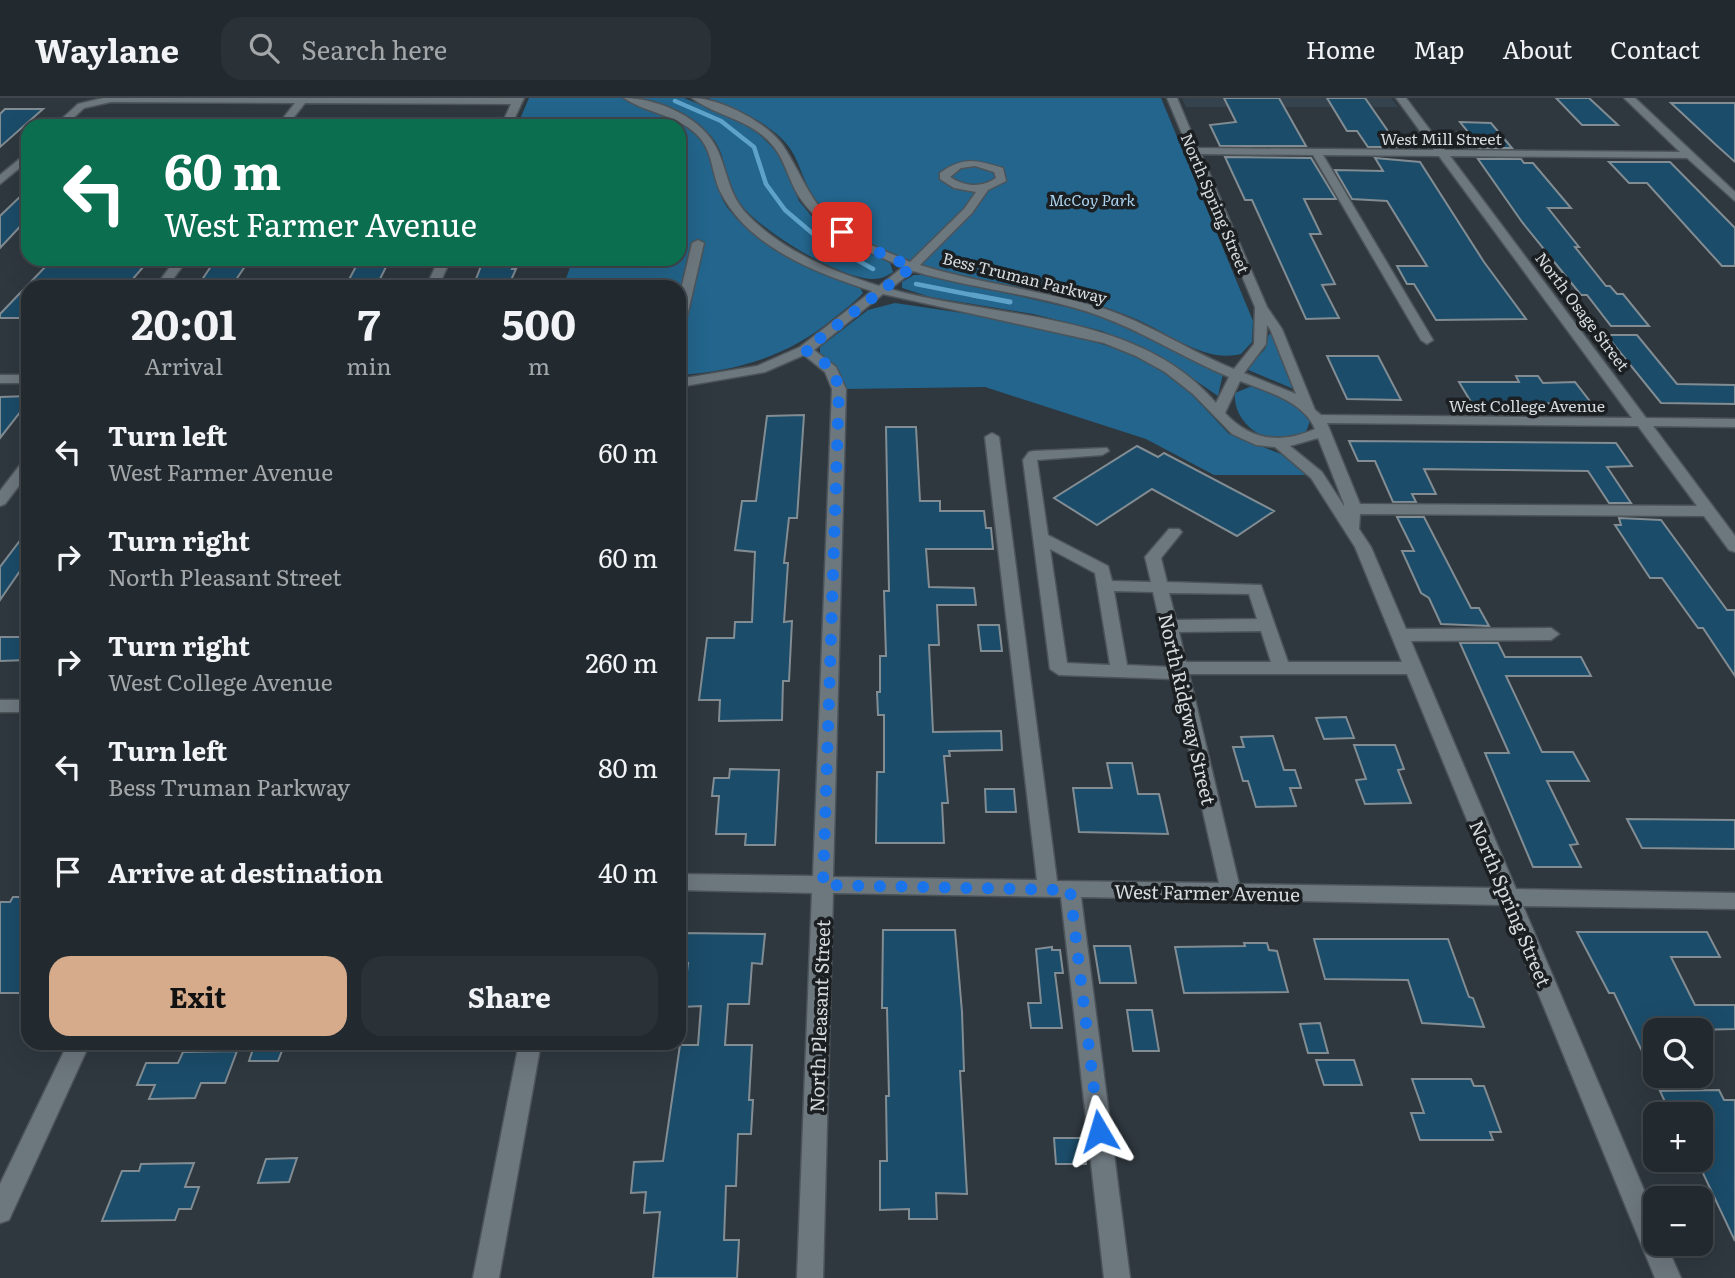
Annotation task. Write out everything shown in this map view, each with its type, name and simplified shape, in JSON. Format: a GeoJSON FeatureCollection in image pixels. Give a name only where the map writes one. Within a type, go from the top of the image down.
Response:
{"type":"FeatureCollection","features":[{"type":"Feature","properties":{"kind":"street"},"geometry":{"type":"LineString","coordinates":[[629,98],[678,119]]}},
{"type":"Feature","properties":{"kind":"street","name":"Bess Truman Parkway"},"geometry":{"type":"LineString","coordinates":[[697,98],[736,114],[779,146],[803,194],[824,220],[860,244],[912,267],[1101,312],[1145,329],[1193,356],[1293,398],[1317,419]]}},
{"type":"Feature","properties":{"kind":"street","name":"North Spring Street"},"geometry":{"type":"LineString","coordinates":[[1171,98],[1261,307],[1276,329],[1317,419],[1352,509],[1352,529]]}},
{"type":"Feature","properties":{"kind":"street","name":"North Osage Street"},"geometry":{"type":"LineString","coordinates":[[1401,98],[1735,547]]}},
{"type":"Feature","properties":{"kind":"street"},"geometry":{"type":"LineString","coordinates":[[1629,98],[1735,198]]}},
{"type":"Feature","properties":{"kind":"street"},"geometry":{"type":"LineString","coordinates":[[67,119],[81,106],[111,99],[519,99],[509,119]]}},
{"type":"Feature","properties":{"kind":"street"},"geometry":{"type":"LineString","coordinates":[[287,119],[302,100]]}},
{"type":"Feature","properties":{"kind":"street"},"geometry":{"type":"LineString","coordinates":[[686,124],[701,134],[710,145],[725,190],[754,227],[807,262],[882,291],[940,305],[1053,324],[1120,343],[1179,374],[1243,436],[1257,442],[1280,445],[1303,442],[1317,419]]}},
{"type":"Feature","properties":{"kind":"street","name":"West Mill Street"},"geometry":{"type":"LineString","coordinates":[[1194,151],[1688,155]]}},
{"type":"Feature","properties":{"kind":"street"},"geometry":{"type":"LineString","coordinates":[[1317,153],[1426,340]]}},
{"type":"Feature","properties":{"kind":"street"},"geometry":{"type":"LineString","coordinates":[[0,181],[21,162]]}},
{"type":"Feature","properties":{"kind":"street"},"geometry":{"type":"LineString","coordinates":[[686,382],[760,369],[805,350],[912,267],[968,211],[984,188],[1002,179],[999,170],[985,165],[967,163],[951,167],[944,175],[956,186],[984,188]]}},
{"type":"Feature","properties":{"kind":"street"},"geometry":{"type":"LineString","coordinates":[[686,295],[698,243]]}},
{"type":"Feature","properties":{"kind":"street","name":"North Spring Street"},"geometry":{"type":"LineString","coordinates":[[1219,412],[1236,375],[1260,344],[1261,307]]}},
{"type":"Feature","properties":{"kind":"street","name":"North Pleasant Street"},"geometry":{"type":"LineString","coordinates":[[805,350],[821,358],[831,370],[839,389],[810,1278]]}},
{"type":"Feature","properties":{"kind":"street"},"geometry":{"type":"LineString","coordinates":[[1193,356],[1231,359],[1253,354]]}},
{"type":"Feature","properties":{"kind":"street"},"geometry":{"type":"LineString","coordinates":[[0,379],[21,379]]}},
{"type":"Feature","properties":{"kind":"street","name":"West College Avenue"},"geometry":{"type":"LineString","coordinates":[[1317,419],[1735,423]]}},
{"type":"Feature","properties":{"kind":"street"},"geometry":{"type":"LineString","coordinates":[[992,437],[1117,1278]]}},
{"type":"Feature","properties":{"kind":"street","name":"North Spring Street"},"geometry":{"type":"LineString","coordinates":[[1280,445],[1317,475],[1352,529],[1413,668],[1668,1278]]}},
{"type":"Feature","properties":{"kind":"street"},"geometry":{"type":"LineString","coordinates":[[1102,451],[1034,455],[1030,460],[1059,668],[1413,668]]}},
{"type":"Feature","properties":{"kind":"street"},"geometry":{"type":"LineString","coordinates":[[0,501],[21,473]]}},
{"type":"Feature","properties":{"kind":"street"},"geometry":{"type":"LineString","coordinates":[[1352,509],[1709,512]]}},
{"type":"Feature","properties":{"kind":"street","name":"North Ridgway Street"},"geometry":{"type":"LineString","coordinates":[[1174,533],[1153,557],[1231,892]]}},
{"type":"Feature","properties":{"kind":"street"},"geometry":{"type":"LineString","coordinates":[[1040,537],[1102,570],[1119,670]]}},
{"type":"Feature","properties":{"kind":"street"},"geometry":{"type":"LineString","coordinates":[[1105,586],[1255,589],[1280,667]]}},
{"type":"Feature","properties":{"kind":"street"},"geometry":{"type":"LineString","coordinates":[[1168,626],[1267,625]]}},
{"type":"Feature","properties":{"kind":"street"},"geometry":{"type":"LineString","coordinates":[[1399,635],[1550,634]]}},
{"type":"Feature","properties":{"kind":"street"},"geometry":{"type":"LineString","coordinates":[[0,706],[21,706]]}},
{"type":"Feature","properties":{"kind":"street","name":"West Farmer Avenue"},"geometry":{"type":"LineString","coordinates":[[686,882],[1735,901]]}},
{"type":"Feature","properties":{"kind":"street"},"geometry":{"type":"LineString","coordinates":[[0,1211],[76,1050]]}},
{"type":"Feature","properties":{"kind":"street"},"geometry":{"type":"LineString","coordinates":[[486,1278],[529,1050]]}},
{"type":"Feature","properties":{"kind":"shaded area"},"geometry":{"type":"Polygon","coordinates":[[[1182,98],[1391,98],[1398,107],[1186,107],[1182,98]]]}},
{"type":"Feature","properties":{"kind":"green space"},"geometry":{"type":"Polygon","coordinates":[[[529,98],[621,98],[642,103],[675,119],[618,118],[520,119],[529,98]]]}},
{"type":"Feature","properties":{"kind":"green space"},"geometry":{"type":"Polygon","coordinates":[[[640,98],[684,98],[739,120],[756,131],[780,155],[799,201],[814,219],[841,239],[890,263],[893,272],[876,279],[858,277],[818,261],[776,235],[743,208],[734,195],[720,150],[711,136],[687,118],[640,98]]]}},
{"type":"Feature","properties":{"kind":"green space","name":"McCoy Park"},"geometry":{"type":"Polygon","coordinates":[[[708,98],[1161,98],[1253,321],[1252,342],[1241,354],[1227,356],[1201,351],[1103,306],[954,274],[883,250],[850,231],[820,205],[792,151],[772,130],[752,117],[708,98]]]}},
{"type":"Feature","properties":{"kind":"green space"},"geometry":{"type":"Polygon","coordinates":[[[686,125],[705,143],[721,196],[731,212],[744,225],[774,248],[860,288],[863,293],[817,331],[781,352],[722,370],[686,374],[686,280],[566,280],[570,266],[686,266],[686,125]]]}},
{"type":"Feature","properties":{"kind":"green space"},"geometry":{"type":"Polygon","coordinates":[[[914,275],[926,275],[1088,312],[1145,334],[1223,374],[1218,396],[1160,356],[1102,331],[1033,314],[930,297],[902,288],[902,282],[914,275]]]}},
{"type":"Feature","properties":{"kind":"green space"},"geometry":{"type":"Polygon","coordinates":[[[895,303],[1023,322],[1119,349],[1182,384],[1229,434],[1281,454],[1307,475],[1214,475],[1146,439],[985,387],[845,389],[838,370],[820,353],[820,347],[868,310],[895,303]]]}},
{"type":"Feature","properties":{"kind":"green space"},"geometry":{"type":"Polygon","coordinates":[[[1269,334],[1273,334],[1296,390],[1246,369],[1265,349],[1269,334]]]}},
{"type":"Feature","properties":{"kind":"green space"},"geometry":{"type":"Polygon","coordinates":[[[1252,386],[1284,398],[1298,409],[1310,421],[1306,432],[1295,438],[1270,439],[1249,427],[1236,406],[1235,393],[1252,386]]]}},
{"type":"Feature","properties":{"kind":"building"},"geometry":{"type":"Polygon","coordinates":[[[1224,98],[1279,98],[1306,146],[1220,146],[1210,125],[1236,122],[1224,98]]]}},
{"type":"Feature","properties":{"kind":"building"},"geometry":{"type":"Polygon","coordinates":[[[1327,98],[1365,98],[1399,147],[1368,147],[1357,131],[1347,131],[1327,98]]]}},
{"type":"Feature","properties":{"kind":"building"},"geometry":{"type":"Polygon","coordinates":[[[1556,98],[1589,98],[1618,125],[1582,125],[1556,98]]]}},
{"type":"Feature","properties":{"kind":"building"},"geometry":{"type":"Polygon","coordinates":[[[1671,103],[1735,103],[1735,162],[1715,144],[1671,103]]]}},
{"type":"Feature","properties":{"kind":"building"},"geometry":{"type":"Polygon","coordinates":[[[5,109],[43,109],[32,119],[21,119],[21,128],[0,147],[0,114],[5,109]]]}},
{"type":"Feature","properties":{"kind":"building"},"geometry":{"type":"Polygon","coordinates":[[[1460,122],[1491,123],[1512,148],[1469,148],[1458,132],[1468,132],[1460,122]]]}},
{"type":"Feature","properties":{"kind":"building"},"geometry":{"type":"Polygon","coordinates":[[[1225,157],[1311,158],[1336,199],[1304,199],[1321,234],[1310,234],[1335,284],[1322,285],[1339,318],[1306,319],[1252,200],[1245,200],[1225,157]]]}},
{"type":"Feature","properties":{"kind":"building"},"geometry":{"type":"Polygon","coordinates":[[[1375,158],[1420,162],[1484,262],[1526,319],[1436,320],[1414,284],[1407,284],[1397,266],[1427,266],[1387,201],[1352,199],[1335,170],[1383,171],[1375,158]]]}},
{"type":"Feature","properties":{"kind":"building"},"geometry":{"type":"Polygon","coordinates":[[[1478,159],[1521,159],[1524,163],[1533,163],[1571,208],[1548,208],[1579,247],[1575,247],[1606,286],[1610,286],[1617,294],[1623,294],[1649,326],[1611,326],[1587,295],[1581,295],[1522,222],[1478,159]]]}},
{"type":"Feature","properties":{"kind":"building"},"geometry":{"type":"Polygon","coordinates":[[[1609,162],[1670,162],[1735,228],[1735,266],[1722,266],[1647,183],[1629,183],[1609,162]]]}},
{"type":"Feature","properties":{"kind":"building"},"geometry":{"type":"Polygon","coordinates":[[[21,196],[21,226],[0,248],[0,216],[21,196]]]}},
{"type":"Feature","properties":{"kind":"building"},"geometry":{"type":"Polygon","coordinates":[[[46,266],[144,266],[132,280],[33,280],[46,266]]]}},
{"type":"Feature","properties":{"kind":"building"},"geometry":{"type":"Polygon","coordinates":[[[211,266],[245,266],[236,280],[202,280],[211,266]]]}},
{"type":"Feature","properties":{"kind":"building"},"geometry":{"type":"Polygon","coordinates":[[[356,266],[386,266],[380,280],[349,280],[356,266]]]}},
{"type":"Feature","properties":{"kind":"building"},"geometry":{"type":"Polygon","coordinates":[[[481,266],[516,269],[511,280],[476,280],[481,266]]]}},
{"type":"Feature","properties":{"kind":"building"},"geometry":{"type":"Polygon","coordinates":[[[21,292],[21,318],[0,318],[0,314],[21,292]]]}},
{"type":"Feature","properties":{"kind":"building"},"geometry":{"type":"Polygon","coordinates":[[[1606,335],[1637,335],[1677,384],[1735,385],[1735,404],[1661,403],[1606,335]]]}},
{"type":"Feature","properties":{"kind":"building"},"geometry":{"type":"Polygon","coordinates":[[[1327,356],[1378,356],[1401,400],[1347,399],[1327,356]]]}},
{"type":"Feature","properties":{"kind":"building"},"geometry":{"type":"Polygon","coordinates":[[[1516,376],[1538,376],[1543,383],[1575,382],[1592,404],[1471,402],[1459,382],[1519,382],[1516,376]]]}},
{"type":"Feature","properties":{"kind":"building"},"geometry":{"type":"Polygon","coordinates":[[[21,396],[21,411],[0,438],[0,397],[21,396]]]}},
{"type":"Feature","properties":{"kind":"building"},"geometry":{"type":"Polygon","coordinates":[[[804,415],[797,518],[789,518],[784,563],[788,563],[784,622],[792,621],[789,681],[783,681],[782,720],[719,721],[720,700],[699,700],[707,638],[734,638],[735,622],[752,622],[755,552],[735,550],[742,501],[756,501],[767,416],[804,415]]]}},
{"type":"Feature","properties":{"kind":"building"},"geometry":{"type":"Polygon","coordinates":[[[886,427],[916,427],[920,501],[940,501],[940,511],[984,511],[986,528],[991,528],[993,549],[926,549],[929,587],[974,588],[976,605],[937,605],[939,645],[929,645],[933,732],[1001,731],[1002,750],[949,751],[950,756],[944,756],[948,803],[942,803],[944,843],[876,843],[877,772],[884,772],[884,715],[878,715],[877,692],[880,692],[880,656],[886,656],[884,591],[889,591],[886,427]]]}},
{"type":"Feature","properties":{"kind":"building"},"geometry":{"type":"Polygon","coordinates":[[[1349,441],[1616,443],[1632,466],[1607,467],[1631,503],[1609,503],[1588,471],[1424,469],[1436,494],[1412,494],[1416,502],[1393,502],[1375,461],[1358,461],[1349,441]]]}},
{"type":"Feature","properties":{"kind":"building"},"geometry":{"type":"Polygon","coordinates":[[[1137,446],[1158,457],[1164,453],[1274,511],[1237,536],[1152,489],[1097,525],[1054,498],[1137,446]]]}},
{"type":"Feature","properties":{"kind":"building"},"geometry":{"type":"Polygon","coordinates":[[[1397,517],[1424,517],[1471,608],[1479,608],[1489,626],[1441,624],[1429,598],[1421,593],[1402,551],[1414,551],[1397,517]]]}},
{"type":"Feature","properties":{"kind":"building"},"geometry":{"type":"Polygon","coordinates":[[[1619,518],[1661,520],[1727,610],[1735,610],[1735,676],[1703,628],[1698,628],[1662,578],[1650,578],[1615,525],[1621,525],[1619,518]]]}},
{"type":"Feature","properties":{"kind":"building"},"geometry":{"type":"Polygon","coordinates":[[[21,539],[21,571],[0,600],[0,567],[21,539]]]}},
{"type":"Feature","properties":{"kind":"building"},"geometry":{"type":"Polygon","coordinates":[[[978,625],[999,625],[1002,651],[981,651],[978,625]]]}},
{"type":"Feature","properties":{"kind":"building"},"geometry":{"type":"Polygon","coordinates":[[[0,637],[21,637],[21,660],[0,661],[0,637]]]}},
{"type":"Feature","properties":{"kind":"building"},"geometry":{"type":"Polygon","coordinates":[[[1460,643],[1498,643],[1505,657],[1581,657],[1591,676],[1506,676],[1542,752],[1573,752],[1589,781],[1547,781],[1578,844],[1570,845],[1581,867],[1533,867],[1485,753],[1509,753],[1460,643]]]}},
{"type":"Feature","properties":{"kind":"building"},"geometry":{"type":"Polygon","coordinates":[[[1346,717],[1354,738],[1324,739],[1316,718],[1346,717]]]}},
{"type":"Feature","properties":{"kind":"building"},"geometry":{"type":"Polygon","coordinates":[[[1273,736],[1284,770],[1295,770],[1301,788],[1290,788],[1296,806],[1256,807],[1248,781],[1243,781],[1233,747],[1244,747],[1241,737],[1273,736]]]}},
{"type":"Feature","properties":{"kind":"building"},"geometry":{"type":"Polygon","coordinates":[[[1354,745],[1395,745],[1404,769],[1398,770],[1411,803],[1365,804],[1356,780],[1366,779],[1354,745]]]}},
{"type":"Feature","properties":{"kind":"building"},"geometry":{"type":"Polygon","coordinates":[[[1107,763],[1132,763],[1138,794],[1159,794],[1168,834],[1079,832],[1073,788],[1112,788],[1107,763]]]}},
{"type":"Feature","properties":{"kind":"building"},"geometry":{"type":"Polygon","coordinates":[[[730,769],[779,770],[775,845],[745,845],[746,834],[716,834],[719,796],[712,796],[714,778],[729,778],[730,769]]]}},
{"type":"Feature","properties":{"kind":"building"},"geometry":{"type":"Polygon","coordinates":[[[985,789],[1014,789],[1016,812],[986,812],[985,789]]]}},
{"type":"Feature","properties":{"kind":"building"},"geometry":{"type":"Polygon","coordinates":[[[1627,819],[1735,820],[1735,849],[1642,848],[1627,819]]]}},
{"type":"Feature","properties":{"kind":"building"},"geometry":{"type":"Polygon","coordinates":[[[13,897],[21,897],[21,991],[0,993],[0,902],[10,902],[13,897]]]}},
{"type":"Feature","properties":{"kind":"building"},"geometry":{"type":"Polygon","coordinates":[[[883,930],[955,930],[962,1012],[964,1071],[960,1071],[967,1194],[936,1193],[937,1219],[909,1219],[909,1209],[880,1210],[880,1161],[887,1161],[886,1096],[889,1096],[887,1008],[882,1008],[883,930]]]}},
{"type":"Feature","properties":{"kind":"building"},"geometry":{"type":"Polygon","coordinates":[[[1577,932],[1707,932],[1720,957],[1671,957],[1695,1005],[1735,1005],[1735,1029],[1713,1030],[1713,1018],[1643,1018],[1643,1053],[1614,993],[1609,993],[1577,932]]]}},
{"type":"Feature","properties":{"kind":"building"},"geometry":{"type":"Polygon","coordinates":[[[686,933],[765,934],[762,964],[752,963],[749,1004],[728,1004],[725,1045],[752,1045],[749,1100],[753,1100],[751,1134],[738,1134],[736,1186],[726,1186],[724,1240],[739,1240],[737,1278],[653,1278],[660,1212],[644,1213],[646,1192],[631,1193],[634,1162],[663,1161],[679,1050],[686,1050],[686,1045],[698,1045],[701,1006],[686,1007],[686,933]]]}},
{"type":"Feature","properties":{"kind":"building"},"geometry":{"type":"Polygon","coordinates":[[[1314,939],[1448,939],[1469,997],[1473,998],[1484,1027],[1422,1023],[1408,980],[1325,979],[1314,939]]]}},
{"type":"Feature","properties":{"kind":"building"},"geometry":{"type":"Polygon","coordinates":[[[1244,943],[1267,943],[1269,950],[1277,951],[1288,992],[1184,993],[1175,947],[1245,946],[1244,943]]]}},
{"type":"Feature","properties":{"kind":"building"},"geometry":{"type":"Polygon","coordinates":[[[1094,946],[1130,946],[1136,983],[1100,983],[1094,946]]]}},
{"type":"Feature","properties":{"kind":"building"},"geometry":{"type":"Polygon","coordinates":[[[1052,947],[1052,950],[1060,950],[1063,973],[1055,973],[1062,1028],[1031,1028],[1028,1003],[1041,1003],[1036,949],[1052,947]]]}},
{"type":"Feature","properties":{"kind":"building"},"geometry":{"type":"Polygon","coordinates":[[[1127,1010],[1152,1010],[1159,1051],[1133,1051],[1127,1010]]]}},
{"type":"Feature","properties":{"kind":"building"},"geometry":{"type":"Polygon","coordinates":[[[1320,1023],[1328,1053],[1308,1053],[1300,1024],[1320,1023]]]}},
{"type":"Feature","properties":{"kind":"building"},"geometry":{"type":"Polygon","coordinates":[[[253,1050],[282,1050],[278,1061],[249,1061],[253,1050]]]}},
{"type":"Feature","properties":{"kind":"building"},"geometry":{"type":"Polygon","coordinates":[[[237,1051],[225,1083],[201,1083],[195,1098],[149,1099],[155,1085],[137,1085],[146,1063],[178,1063],[183,1052],[237,1051]]]}},
{"type":"Feature","properties":{"kind":"building"},"geometry":{"type":"Polygon","coordinates":[[[1316,1060],[1354,1060],[1362,1085],[1324,1085],[1316,1060]]]}},
{"type":"Feature","properties":{"kind":"building"},"geometry":{"type":"Polygon","coordinates":[[[1412,1079],[1471,1079],[1474,1086],[1484,1086],[1501,1132],[1490,1132],[1493,1140],[1420,1140],[1411,1113],[1424,1113],[1412,1079]]]}},
{"type":"Feature","properties":{"kind":"building"},"geometry":{"type":"Polygon","coordinates":[[[1719,1090],[1724,1100],[1735,1100],[1735,1241],[1713,1194],[1713,1186],[1709,1186],[1702,1172],[1713,1172],[1713,1102],[1665,1102],[1660,1091],[1719,1090]]]}},
{"type":"Feature","properties":{"kind":"building"},"geometry":{"type":"Polygon","coordinates":[[[1054,1138],[1083,1138],[1086,1164],[1056,1164],[1054,1138]]]}},
{"type":"Feature","properties":{"kind":"building"},"geometry":{"type":"Polygon","coordinates":[[[297,1158],[289,1182],[258,1183],[266,1159],[297,1158]]]}},
{"type":"Feature","properties":{"kind":"building"},"geometry":{"type":"Polygon","coordinates":[[[194,1163],[185,1187],[199,1187],[191,1209],[179,1209],[175,1220],[102,1221],[122,1171],[139,1171],[141,1164],[194,1163]]]}},
{"type":"Feature","properties":{"kind":"waterway"},"geometry":{"type":"LineString","coordinates":[[675,101],[721,121],[754,147],[766,184],[785,210],[818,238],[873,269]]}},
{"type":"Feature","properties":{"kind":"waterway"},"geometry":{"type":"LineString","coordinates":[[916,284],[982,297]]}},
{"type":"Feature","properties":{"kind":"waterway"},"geometry":{"type":"LineString","coordinates":[[973,295],[1010,302]]}},
{"type":"Feature","properties":{"kind":"route"},"geometry":{"type":"LineString","coordinates":[[842,232],[882,255],[912,267],[805,350],[821,358],[837,380],[839,389],[823,885],[1070,890],[1099,1131]]}}]}
